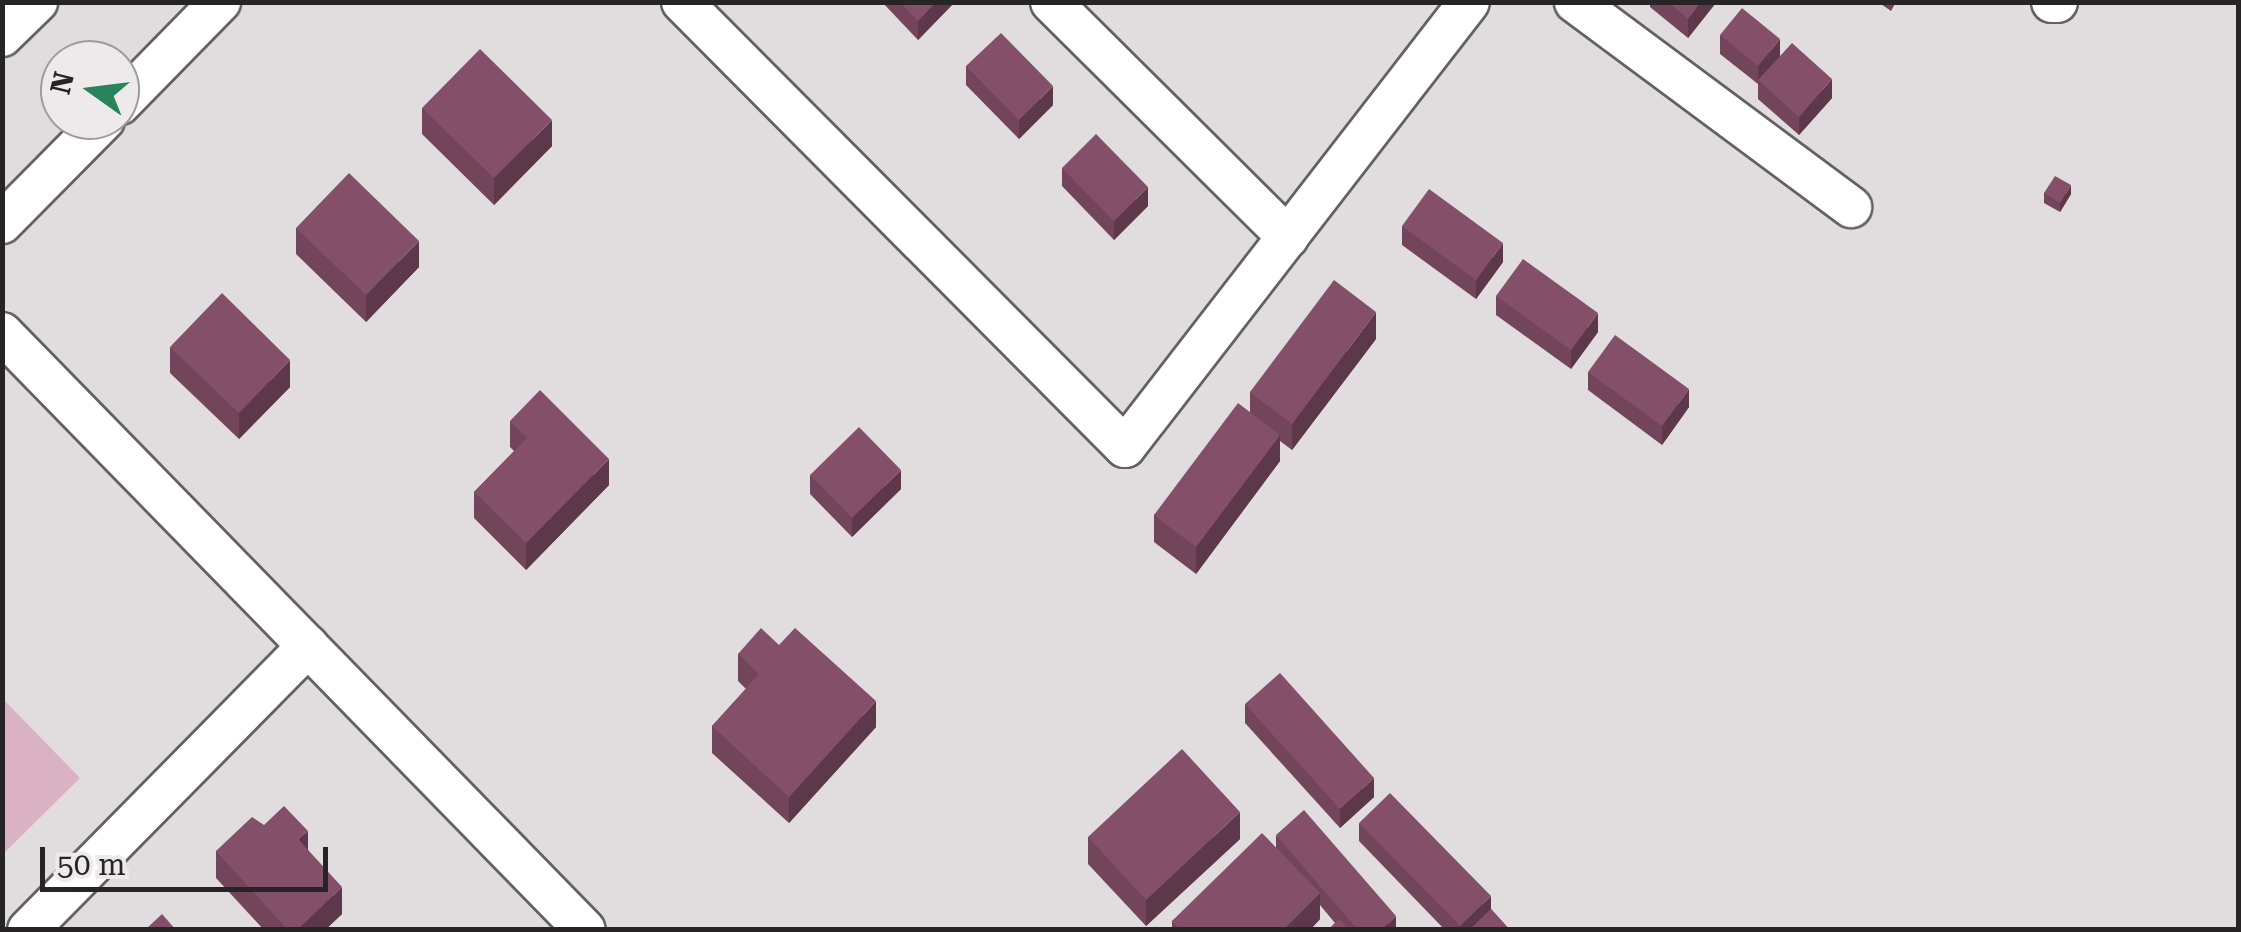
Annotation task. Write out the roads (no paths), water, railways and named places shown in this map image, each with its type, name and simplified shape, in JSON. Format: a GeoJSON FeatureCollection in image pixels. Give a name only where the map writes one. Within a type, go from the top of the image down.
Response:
{"type":"FeatureCollection","features":[{"type":"Feature","properties":{"kind":"street"},"geometry":{"type":"LineString","coordinates":[[2,36],[37,2]]}},
{"type":"Feature","properties":{"kind":"street"},"geometry":{"type":"LineString","coordinates":[[140,84],[220,2]]}},
{"type":"Feature","properties":{"kind":"street"},"geometry":{"type":"LineString","coordinates":[[682,2],[1124,447],[1469,2]]}},
{"type":"Feature","properties":{"kind":"street"},"geometry":{"type":"LineString","coordinates":[[1051,2],[1288,236]]}},
{"type":"Feature","properties":{"kind":"street"},"geometry":{"type":"LineString","coordinates":[[1575,2],[1851,207]]}},
{"type":"Feature","properties":{"kind":"street"},"geometry":{"type":"LineString","coordinates":[[2,223],[84,140]]}},
{"type":"Feature","properties":{"kind":"street"},"geometry":{"type":"LineString","coordinates":[[2,333],[586,930]]}},
{"type":"Feature","properties":{"kind":"street"},"geometry":{"type":"LineString","coordinates":[[28,930],[308,646]]}}]}
